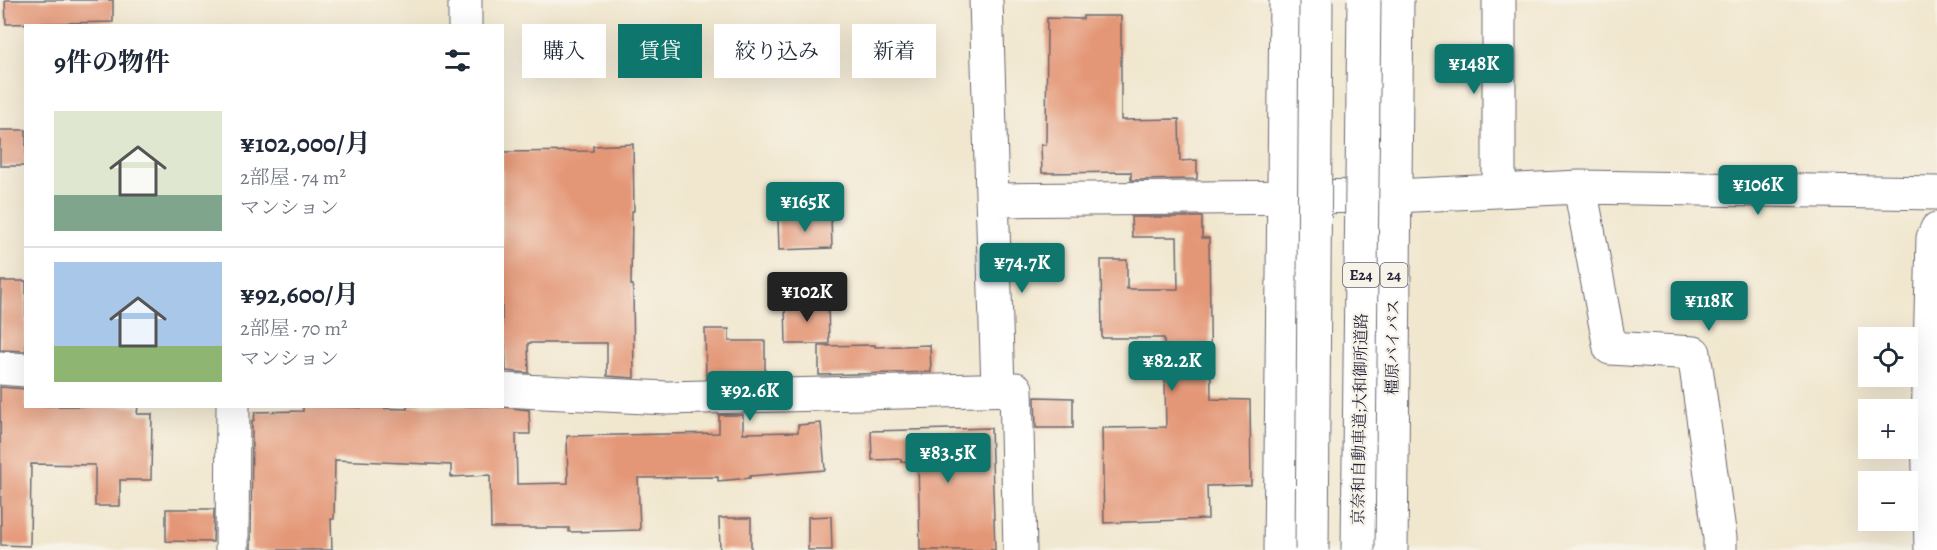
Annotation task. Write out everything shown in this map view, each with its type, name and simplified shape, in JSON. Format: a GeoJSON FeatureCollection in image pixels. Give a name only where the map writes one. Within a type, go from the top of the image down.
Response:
{"type":"FeatureCollection","features":[{"type":"Feature","properties":{"kind":"main road"},"geometry":{"type":"LineString","coordinates":[[465,0],[465,24]]}},
{"type":"Feature","properties":{"kind":"main road"},"geometry":{"type":"LineString","coordinates":[[986,0],[999,389]]}},
{"type":"Feature","properties":{"kind":"main road"},"geometry":{"type":"LineString","coordinates":[[1280,550],[1286,0]]}},
{"type":"Feature","properties":{"kind":"main road"},"geometry":{"type":"LineString","coordinates":[[1312,550],[1316,0]]}},
{"type":"Feature","properties":{"kind":"main road","name":"京奈和自動車道;大和御所道路"},"geometry":{"type":"LineString","coordinates":[[1358,550],[1364,0]]}},
{"type":"Feature","properties":{"kind":"main road","name":"橿原バイパス"},"geometry":{"type":"LineString","coordinates":[[1391,550],[1397,0]]}},
{"type":"Feature","properties":{"kind":"main road"},"geometry":{"type":"LineString","coordinates":[[1499,0],[1499,190]]}},
{"type":"Feature","properties":{"kind":"main road"},"geometry":{"type":"LineString","coordinates":[[993,200],[1395,196],[1580,187],[1937,194]]}},
{"type":"Feature","properties":{"kind":"main road"},"geometry":{"type":"LineString","coordinates":[[1580,187],[1610,348],[1694,353],[1720,550]]}},
{"type":"Feature","properties":{"kind":"main road"},"geometry":{"type":"LineString","coordinates":[[1931,550],[1928,428],[1933,238],[1937,229]]}},
{"type":"Feature","properties":{"kind":"main road"},"geometry":{"type":"LineString","coordinates":[[0,368],[24,370]]}},
{"type":"Feature","properties":{"kind":"main road"},"geometry":{"type":"LineString","coordinates":[[504,390],[667,398],[1016,389],[1020,550]]}},
{"type":"Feature","properties":{"kind":"main road"},"geometry":{"type":"LineString","coordinates":[[232,550],[233,408]]}},
{"type":"Feature","properties":{"kind":"building"},"geometry":{"type":"Polygon","coordinates":[[[5,0],[113,0],[113,22],[6,24],[5,0]]]}},
{"type":"Feature","properties":{"kind":"building"},"geometry":{"type":"Polygon","coordinates":[[[1083,16],[1121,16],[1121,120],[1179,119],[1180,161],[1197,160],[1197,179],[1131,180],[1131,172],[1042,173],[1041,145],[1046,145],[1047,18],[1083,19],[1083,16]]]}},
{"type":"Feature","properties":{"kind":"building"},"geometry":{"type":"Polygon","coordinates":[[[0,130],[24,130],[24,166],[0,166],[0,130]]]}},
{"type":"Feature","properties":{"kind":"building"},"geometry":{"type":"Polygon","coordinates":[[[633,144],[634,211],[632,211],[631,285],[633,285],[634,378],[607,376],[607,343],[528,343],[529,373],[506,371],[504,152],[593,151],[593,146],[633,144]]]}},
{"type":"Feature","properties":{"kind":"building"},"geometry":{"type":"Polygon","coordinates":[[[831,216],[832,248],[779,250],[778,218],[831,216]]]}},
{"type":"Feature","properties":{"kind":"building"},"geometry":{"type":"Polygon","coordinates":[[[1131,217],[1202,217],[1202,238],[1209,238],[1211,399],[1250,400],[1251,485],[1207,486],[1208,519],[1104,523],[1102,428],[1166,427],[1164,338],[1102,338],[1101,260],[1127,260],[1127,289],[1178,289],[1177,237],[1132,237],[1131,217]]]}},
{"type":"Feature","properties":{"kind":"building"},"geometry":{"type":"Polygon","coordinates":[[[1,281],[24,281],[24,351],[0,350],[1,281]]]}},
{"type":"Feature","properties":{"kind":"building"},"geometry":{"type":"Polygon","coordinates":[[[828,302],[829,344],[786,344],[785,303],[828,302]]]}},
{"type":"Feature","properties":{"kind":"building"},"geometry":{"type":"Polygon","coordinates":[[[705,329],[729,329],[729,341],[765,341],[765,377],[706,378],[705,329]]]}},
{"type":"Feature","properties":{"kind":"building"},"geometry":{"type":"Polygon","coordinates":[[[875,345],[875,347],[930,345],[931,372],[819,375],[819,346],[875,345]]]}},
{"type":"Feature","properties":{"kind":"building"},"geometry":{"type":"Polygon","coordinates":[[[0,387],[24,389],[24,408],[138,408],[137,414],[152,414],[151,480],[120,480],[120,506],[95,506],[95,465],[31,464],[30,546],[1,545],[0,387]]]}},
{"type":"Feature","properties":{"kind":"building"},"geometry":{"type":"Polygon","coordinates":[[[1035,397],[1073,398],[1073,428],[1036,428],[1035,397]]]}},
{"type":"Feature","properties":{"kind":"building"},"geometry":{"type":"Polygon","coordinates":[[[504,407],[529,410],[530,434],[516,434],[517,484],[568,483],[567,436],[719,433],[719,415],[743,415],[743,433],[798,432],[798,425],[821,423],[825,470],[718,481],[718,477],[638,478],[640,530],[569,532],[569,528],[491,528],[490,475],[451,477],[451,465],[335,460],[334,519],[331,519],[332,550],[251,550],[252,421],[255,412],[303,411],[303,408],[504,407]]]}},
{"type":"Feature","properties":{"kind":"building"},"geometry":{"type":"Polygon","coordinates":[[[991,428],[995,550],[920,550],[918,461],[872,460],[871,431],[991,428]]]}},
{"type":"Feature","properties":{"kind":"building"},"geometry":{"type":"Polygon","coordinates":[[[166,509],[214,509],[213,542],[166,541],[166,509]]]}},
{"type":"Feature","properties":{"kind":"building"},"geometry":{"type":"Polygon","coordinates":[[[831,516],[832,550],[808,550],[808,517],[831,516]]]}},
{"type":"Feature","properties":{"kind":"building"},"geometry":{"type":"Polygon","coordinates":[[[719,518],[751,518],[751,550],[720,550],[719,518]]]}}]}
